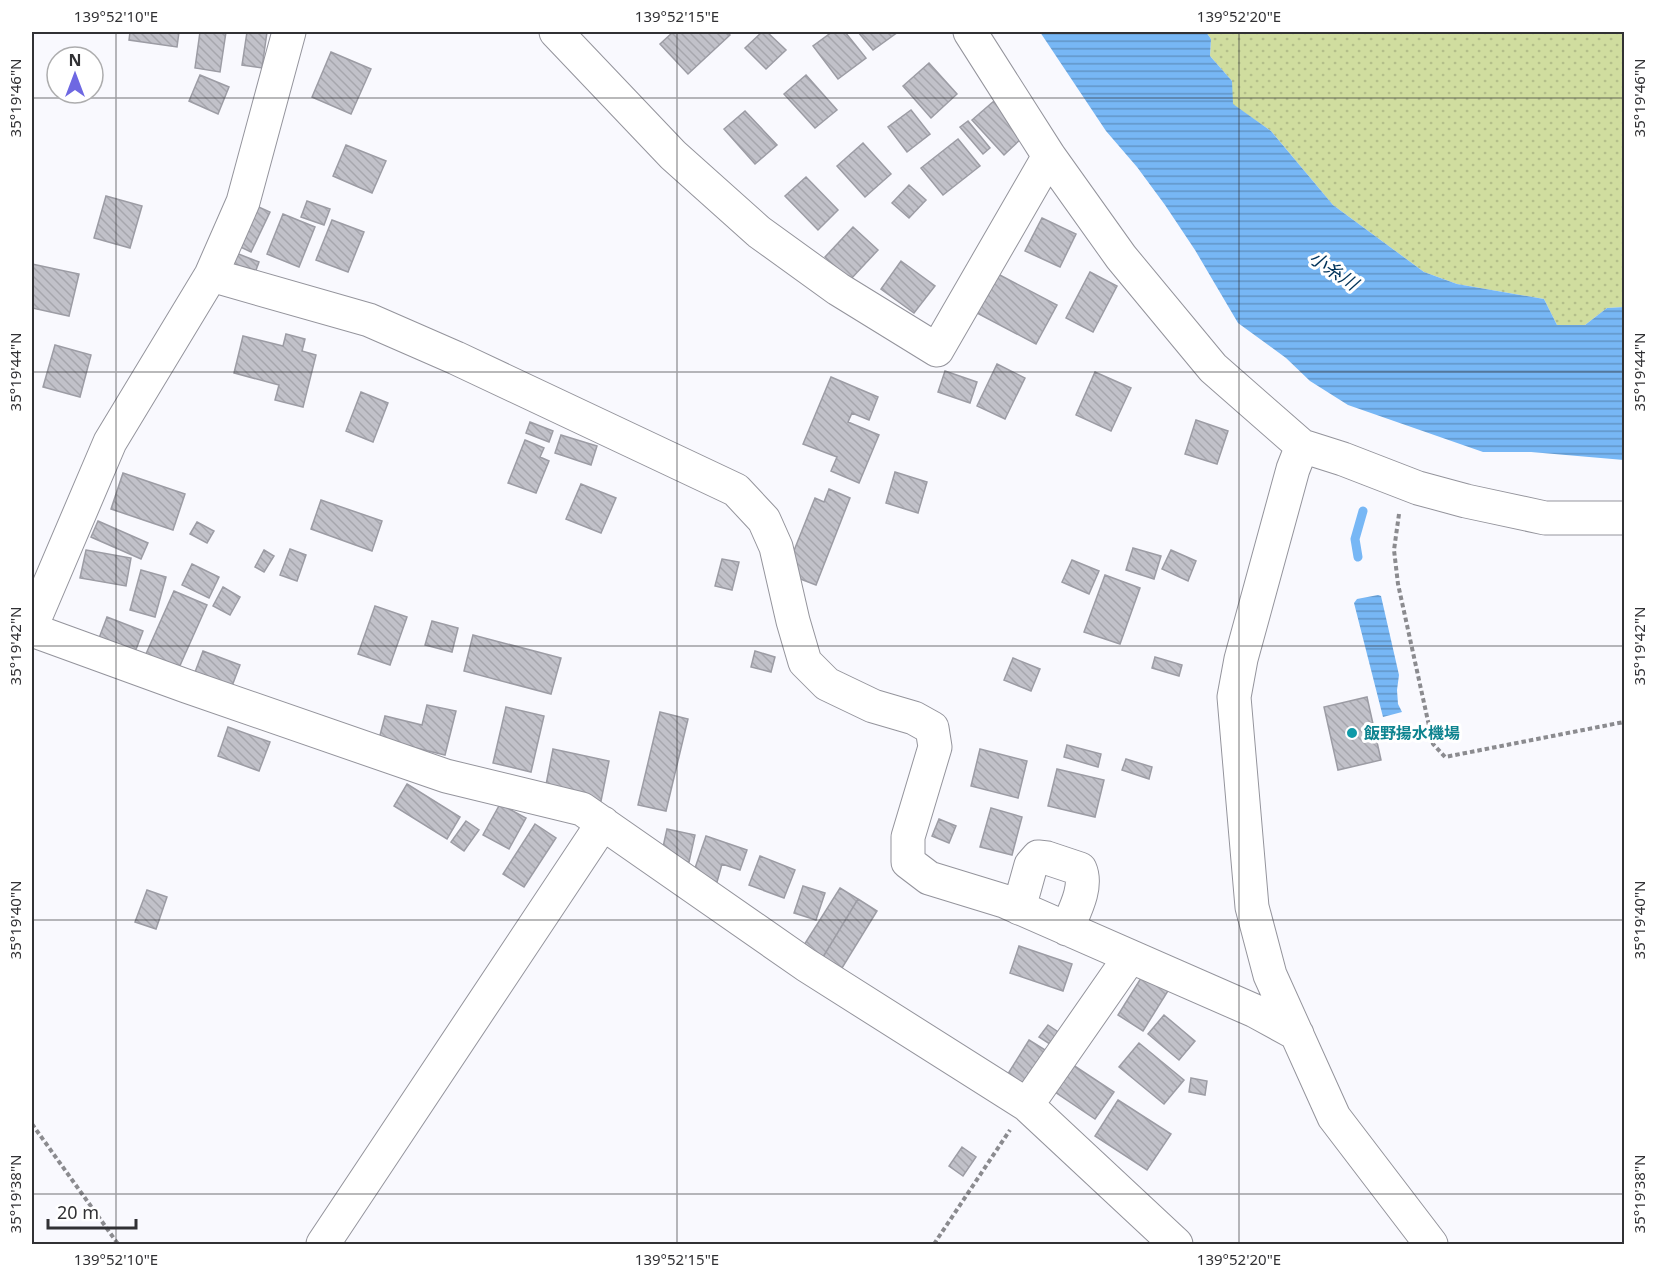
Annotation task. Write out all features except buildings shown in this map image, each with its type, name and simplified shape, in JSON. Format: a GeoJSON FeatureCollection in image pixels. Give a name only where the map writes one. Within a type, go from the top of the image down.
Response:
{"type":"FeatureCollection","features":[{"type":"Feature","properties":{"kind":"street"},"geometry":{"type":"LineString","coordinates":[[32,625],[110,442],[211,275],[243,202],[289,32]]}},
{"type":"Feature","properties":{"kind":"street"},"geometry":{"type":"LineString","coordinates":[[556,32],[673,154],[759,232],[838,289],[936,350],[1049,156]]}},
{"type":"Feature","properties":{"kind":"street"},"geometry":{"type":"LineString","coordinates":[[970,32],[1049,156],[1121,257],[1213,368],[1302,446],[1407,484],[1466,501],[1545,518],[1624,518]]}},
{"type":"Feature","properties":{"kind":"street"},"geometry":{"type":"LineString","coordinates":[[211,275],[369,320],[456,358],[736,490],[764,520],[776,547],[805,662],[827,684],[873,705],[914,718],[932,728],[935,747],[908,837],[908,862],[929,878],[1004,901],[1255,1011],[1297,1034]]}},
{"type":"Feature","properties":{"kind":"street"},"geometry":{"type":"LineString","coordinates":[[1302,446],[1293,469],[1240,659],[1234,697],[1252,907],[1270,975],[1334,1117],[1431,1245]]}},
{"type":"Feature","properties":{"kind":"street"},"geometry":{"type":"LineString","coordinates":[[32,630],[446,776],[582,809],[806,965],[1028,1105],[1176,1245]]}},
{"type":"Feature","properties":{"kind":"street"},"geometry":{"type":"LineString","coordinates":[[322,1245],[603,823]]}},
{"type":"Feature","properties":{"kind":"street"},"geometry":{"type":"LineString","coordinates":[[1019,908],[1031,865],[1038,857],[1080,869],[1084,877],[1067,929]]}},
{"type":"Feature","properties":{"kind":"street"},"geometry":{"type":"LineString","coordinates":[[1028,1105],[1130,957]]}},
{"type":"Feature","properties":{"kind":"path"},"geometry":{"type":"LineString","coordinates":[[1407,484],[1401,504],[1394,550],[1398,584],[1433,744],[1445,757],[1624,722]]}},
{"type":"Feature","properties":{"kind":"path"},"geometry":{"type":"LineString","coordinates":[[934,1245],[1028,1105]]}},
{"type":"Feature","properties":{"kind":"path"},"geometry":{"type":"LineString","coordinates":[[32,1124],[118,1245]]}},
{"type":"Feature","properties":{"kind":"green space"},"geometry":{"type":"Polygon","coordinates":[[[1206,32],[1624,32],[1624,307],[1607,308],[1585,325],[1557,325],[1544,299],[1457,284],[1424,272],[1333,205],[1271,131],[1232,104],[1232,81],[1210,56],[1211,39],[1206,32]]]}},
{"type":"Feature","properties":{"kind":"water","name":"小糸川"},"geometry":{"type":"Polygon","coordinates":[[[1040,32],[1206,32],[1211,39],[1210,56],[1232,81],[1233,104],[1271,131],[1333,205],[1424,272],[1457,284],[1544,299],[1557,325],[1585,325],[1607,308],[1624,307],[1624,460],[1531,452],[1483,452],[1348,405],[1310,381],[1286,358],[1238,323],[1195,250],[1165,205],[1106,131],[1040,32]]]}},
{"type":"Feature","properties":{"kind":"water"},"geometry":{"type":"Polygon","coordinates":[[[1381,596],[1399,675],[1398,704],[1402,712],[1383,717],[1354,603],[1357,599],[1381,596]]]}},
{"type":"Feature","properties":{"kind":"waterway"},"geometry":{"type":"LineString","coordinates":[[1358,557],[1355,539],[1363,511]]}},
{"type":"Feature","properties":{"kind":"place","name":"飯野揚水機場"},"geometry":{"type":"Point","coordinates":[1352,733]}}]}
